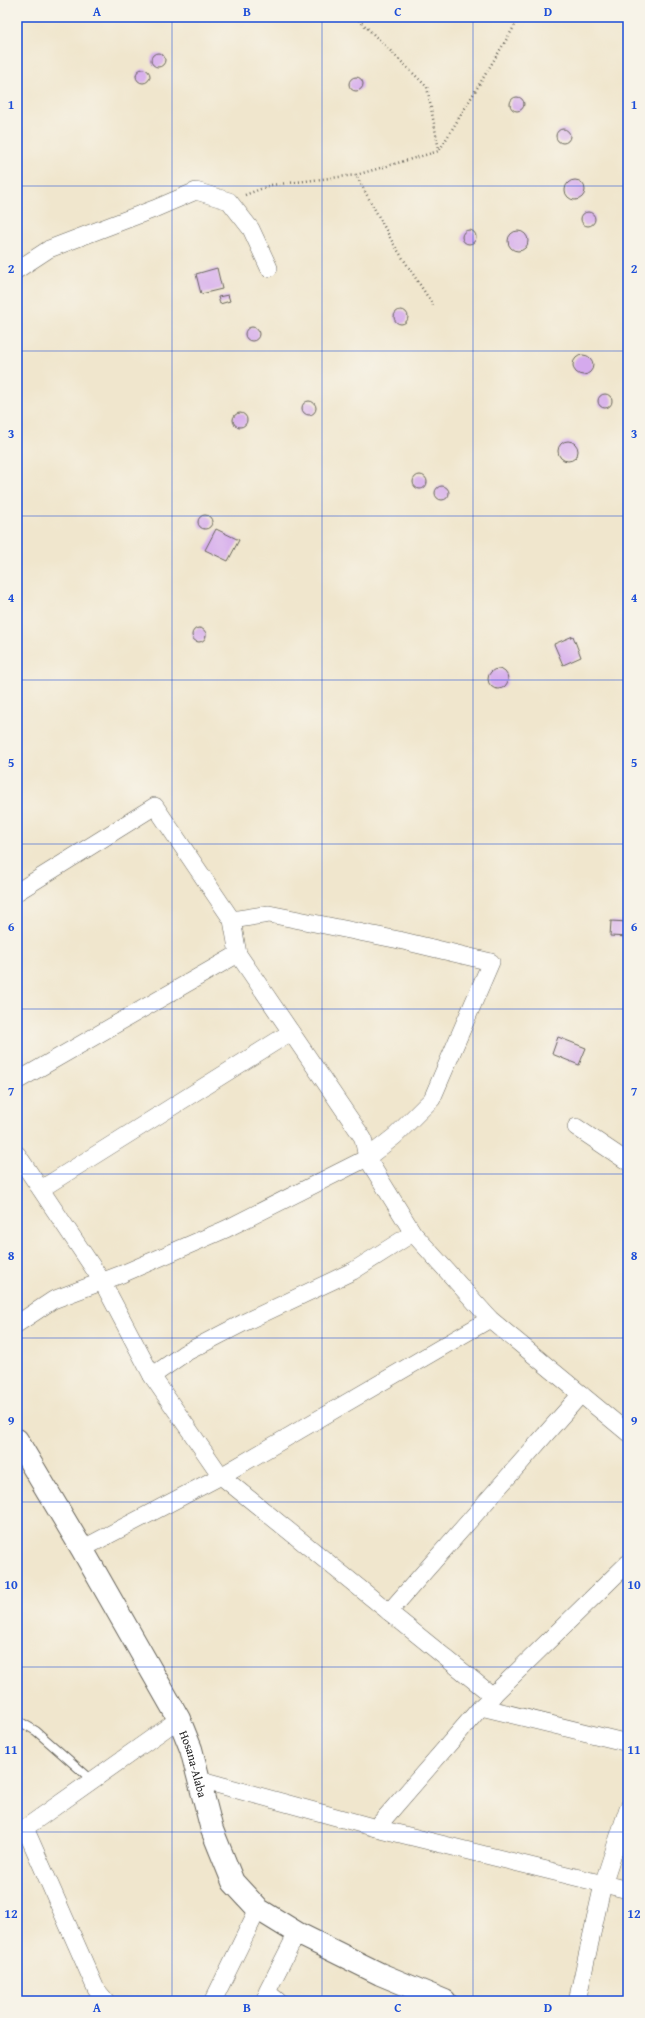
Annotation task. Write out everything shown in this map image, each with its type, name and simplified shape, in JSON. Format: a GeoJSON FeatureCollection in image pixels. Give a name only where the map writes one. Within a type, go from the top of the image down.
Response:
{"type":"FeatureCollection","features":[{"type":"Feature","properties":{"kind":"main road","name":"Hosana-Alaba"},"geometry":{"type":"LineString","coordinates":[[17,1440],[82,1549],[179,1719],[191,1749],[212,1830],[232,1882],[258,1909],[297,1933],[380,1974],[445,2001]]}},
{"type":"Feature","properties":{"kind":"street"},"geometry":{"type":"LineString","coordinates":[[17,270],[49,249],[154,209],[196,191],[229,201],[251,229],[269,268]]}},
{"type":"Feature","properties":{"kind":"street"},"geometry":{"type":"LineString","coordinates":[[17,892],[155,806],[232,920],[238,954],[363,1138],[367,1158],[412,1233],[490,1319],[628,1433]]}},
{"type":"Feature","properties":{"kind":"street"},"geometry":{"type":"LineString","coordinates":[[17,1324],[53,1300],[226,1229],[367,1158],[395,1136],[432,1099],[491,962],[399,940],[269,914],[232,920]]}},
{"type":"Feature","properties":{"kind":"street"},"geometry":{"type":"LineString","coordinates":[[17,1081],[238,954]]}},
{"type":"Feature","properties":{"kind":"street"},"geometry":{"type":"LineString","coordinates":[[41,1189],[291,1032]]}},
{"type":"Feature","properties":{"kind":"street"},"geometry":{"type":"LineString","coordinates":[[576,1127],[628,1162]]}},
{"type":"Feature","properties":{"kind":"street"},"geometry":{"type":"LineString","coordinates":[[17,1154],[102,1281],[152,1376],[221,1476],[389,1612],[487,1702],[628,1743]]}},
{"type":"Feature","properties":{"kind":"street"},"geometry":{"type":"LineString","coordinates":[[152,1376],[192,1350],[353,1271],[412,1233]]}},
{"type":"Feature","properties":{"kind":"street"},"geometry":{"type":"LineString","coordinates":[[82,1549],[221,1476],[490,1319]]}},
{"type":"Feature","properties":{"kind":"street"},"geometry":{"type":"LineString","coordinates":[[389,1612],[581,1394]]}},
{"type":"Feature","properties":{"kind":"street"},"geometry":{"type":"LineString","coordinates":[[376,1828],[487,1702],[628,1563]]}},
{"type":"Feature","properties":{"kind":"street"},"geometry":{"type":"LineString","coordinates":[[106,2001],[96,1989],[25,1828],[179,1719]]}},
{"type":"Feature","properties":{"kind":"street"},"geometry":{"type":"LineString","coordinates":[[198,1779],[376,1828],[628,1890]]}},
{"type":"Feature","properties":{"kind":"street"},"geometry":{"type":"LineString","coordinates":[[577,2001],[603,1884],[628,1808]]}},
{"type":"Feature","properties":{"kind":"street"},"geometry":{"type":"LineString","coordinates":[[213,2001],[258,1909]]}},
{"type":"Feature","properties":{"kind":"street"},"geometry":{"type":"LineString","coordinates":[[269,1998],[297,1933]]}},
{"type":"Feature","properties":{"kind":"lane"},"geometry":{"type":"LineString","coordinates":[[17,1720],[36,1731],[93,1781]]}},
{"type":"Feature","properties":{"kind":"path"},"geometry":{"type":"LineString","coordinates":[[356,17],[427,88],[439,151]]}},
{"type":"Feature","properties":{"kind":"path"},"geometry":{"type":"LineString","coordinates":[[229,201],[270,185],[356,175],[439,151],[520,17]]}},
{"type":"Feature","properties":{"kind":"path"},"geometry":{"type":"LineString","coordinates":[[356,175],[393,244],[433,305]]}},
{"type":"Feature","properties":{"kind":"building"},"geometry":{"type":"Polygon","coordinates":[[[155,53],[161,53],[165,57],[165,63],[161,67],[155,67],[151,63],[151,57],[155,53]]]}},
{"type":"Feature","properties":{"kind":"building"},"geometry":{"type":"Polygon","coordinates":[[[140,69],[146,69],[150,73],[150,79],[146,83],[140,83],[136,79],[136,73],[140,69]]]}},
{"type":"Feature","properties":{"kind":"building"},"geometry":{"type":"Polygon","coordinates":[[[353,77],[359,77],[363,81],[363,87],[359,91],[353,91],[349,87],[349,81],[353,77]]]}},
{"type":"Feature","properties":{"kind":"building"},"geometry":{"type":"Polygon","coordinates":[[[514,97],[520,97],[524,101],[524,107],[520,111],[514,111],[510,107],[510,101],[514,97]]]}},
{"type":"Feature","properties":{"kind":"building"},"geometry":{"type":"Polygon","coordinates":[[[560,129],[566,129],[570,133],[570,139],[566,143],[560,143],[556,139],[556,133],[560,129]]]}},
{"type":"Feature","properties":{"kind":"building"},"geometry":{"type":"Polygon","coordinates":[[[575,180],[582,183],[585,190],[582,197],[575,200],[568,197],[565,190],[568,183],[575,180]]]}},
{"type":"Feature","properties":{"kind":"building"},"geometry":{"type":"Polygon","coordinates":[[[585,212],[591,212],[595,216],[595,222],[591,226],[585,226],[581,222],[581,216],[585,212]]]}},
{"type":"Feature","properties":{"kind":"building"},"geometry":{"type":"Polygon","coordinates":[[[466,230],[472,230],[476,234],[476,240],[472,244],[466,244],[462,240],[462,234],[466,230]]]}},
{"type":"Feature","properties":{"kind":"building"},"geometry":{"type":"Polygon","coordinates":[[[518,231],[525,234],[528,241],[525,248],[518,251],[511,248],[508,241],[511,234],[518,231]]]}},
{"type":"Feature","properties":{"kind":"building"},"geometry":{"type":"Polygon","coordinates":[[[217,268],[222,289],[201,294],[196,274],[217,268]]]}},
{"type":"Feature","properties":{"kind":"building"},"geometry":{"type":"Polygon","coordinates":[[[228,295],[230,301],[220,304],[218,297],[228,295]]]}},
{"type":"Feature","properties":{"kind":"building"},"geometry":{"type":"Polygon","coordinates":[[[398,310],[404,310],[408,314],[408,320],[404,324],[398,324],[394,320],[394,314],[398,310]]]}},
{"type":"Feature","properties":{"kind":"building"},"geometry":{"type":"Polygon","coordinates":[[[249,327],[255,327],[259,331],[259,337],[255,341],[249,341],[245,337],[245,331],[249,327]]]}},
{"type":"Feature","properties":{"kind":"building"},"geometry":{"type":"Polygon","coordinates":[[[583,355],[590,358],[593,365],[590,372],[583,375],[576,372],[573,365],[576,358],[583,355]]]}},
{"type":"Feature","properties":{"kind":"building"},"geometry":{"type":"Polygon","coordinates":[[[602,394],[608,394],[612,398],[612,404],[608,408],[602,408],[598,404],[598,398],[602,394]]]}},
{"type":"Feature","properties":{"kind":"building"},"geometry":{"type":"Polygon","coordinates":[[[306,401],[312,401],[316,405],[316,411],[312,415],[306,415],[302,411],[302,405],[306,401]]]}},
{"type":"Feature","properties":{"kind":"building"},"geometry":{"type":"Polygon","coordinates":[[[237,413],[243,413],[247,417],[247,423],[243,427],[237,427],[233,423],[233,417],[237,413]]]}},
{"type":"Feature","properties":{"kind":"building"},"geometry":{"type":"Polygon","coordinates":[[[568,441],[575,444],[578,451],[575,458],[568,461],[561,458],[558,451],[561,444],[568,441]]]}},
{"type":"Feature","properties":{"kind":"building"},"geometry":{"type":"Polygon","coordinates":[[[417,475],[423,475],[427,479],[427,485],[423,489],[417,489],[413,485],[413,479],[417,475]]]}},
{"type":"Feature","properties":{"kind":"building"},"geometry":{"type":"Polygon","coordinates":[[[439,486],[445,486],[449,490],[449,496],[445,500],[439,500],[435,496],[435,490],[439,486]]]}},
{"type":"Feature","properties":{"kind":"building"},"geometry":{"type":"Polygon","coordinates":[[[202,515],[208,515],[212,519],[212,525],[208,529],[202,529],[198,525],[198,519],[202,515]]]}},
{"type":"Feature","properties":{"kind":"building"},"geometry":{"type":"Polygon","coordinates":[[[216,529],[239,540],[228,561],[205,550],[216,529]]]}},
{"type":"Feature","properties":{"kind":"building"},"geometry":{"type":"Polygon","coordinates":[[[196,628],[202,628],[206,632],[206,638],[202,642],[196,642],[192,638],[192,632],[196,628]]]}},
{"type":"Feature","properties":{"kind":"building"},"geometry":{"type":"Polygon","coordinates":[[[573,636],[581,657],[563,665],[554,644],[573,636]]]}},
{"type":"Feature","properties":{"kind":"building"},"geometry":{"type":"Polygon","coordinates":[[[498,669],[505,672],[508,679],[505,686],[498,689],[491,686],[488,679],[491,672],[498,669]]]}},
{"type":"Feature","properties":{"kind":"building"},"geometry":{"type":"Polygon","coordinates":[[[611,921],[628,922],[628,937],[610,936],[611,921]]]}},
{"type":"Feature","properties":{"kind":"building"},"geometry":{"type":"Polygon","coordinates":[[[558,1037],[586,1048],[579,1065],[552,1054],[558,1037]]]}}]}
